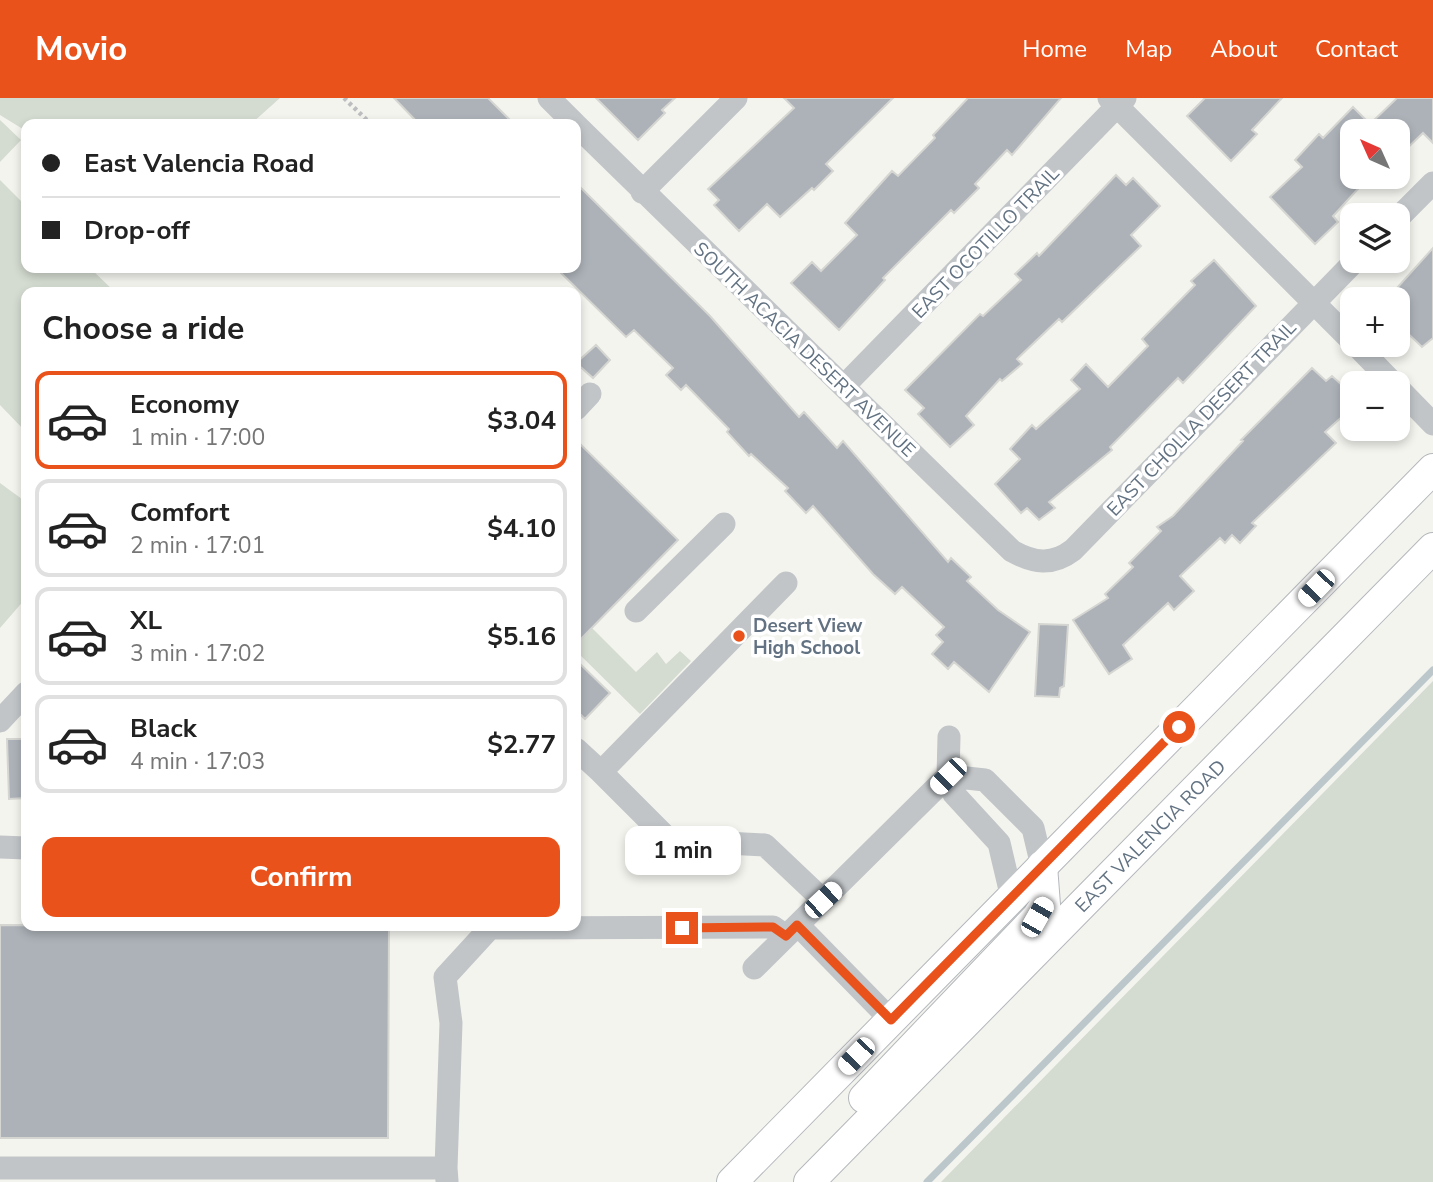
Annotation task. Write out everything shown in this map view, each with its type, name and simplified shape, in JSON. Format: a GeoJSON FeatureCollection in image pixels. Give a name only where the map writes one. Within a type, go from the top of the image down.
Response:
{"type":"FeatureCollection","features":[{"type":"Feature","properties":{"kind":"main road"},"geometry":{"type":"LineString","coordinates":[[732,1182],[1433,469]]}},
{"type":"Feature","properties":{"kind":"main road","name":"EAST VALENCIA ROAD"},"geometry":{"type":"LineString","coordinates":[[809,1182],[1433,548]]}},
{"type":"Feature","properties":{"kind":"main road"},"geometry":{"type":"LineString","coordinates":[[803,1182],[840,1124],[1037,917],[1045,905],[1042,866]]}},
{"type":"Feature","properties":{"kind":"street","name":"SOUTH ACACIA DESERT AVENUE"},"geometry":{"type":"LineString","coordinates":[[549,98],[569,119]]}},
{"type":"Feature","properties":{"kind":"street"},"geometry":{"type":"LineString","coordinates":[[642,192],[736,98]]}},
{"type":"Feature","properties":{"kind":"street"},"geometry":{"type":"LineString","coordinates":[[1117,101],[1340,329]]}},
{"type":"Feature","properties":{"kind":"street","name":"EAST OCOTILLO TRAIL"},"geometry":{"type":"LineString","coordinates":[[844,386],[1117,101]]}},
{"type":"Feature","properties":{"kind":"street","name":"SOUTH ACACIA DESERT AVENUE"},"geometry":{"type":"LineString","coordinates":[[581,131],[1012,551],[1040,571]]}},
{"type":"Feature","properties":{"kind":"street"},"geometry":{"type":"LineString","coordinates":[[1410,206],[1433,183]]}},
{"type":"Feature","properties":{"kind":"street","name":"EAST CHOLLA DESERT TRAIL"},"geometry":{"type":"LineString","coordinates":[[1040,571],[1073,550],[1343,273]]}},
{"type":"Feature","properties":{"kind":"street"},"geometry":{"type":"LineString","coordinates":[[1368,357],[1381,371]]}},
{"type":"Feature","properties":{"kind":"street"},"geometry":{"type":"LineString","coordinates":[[1410,400],[1433,424]]}},
{"type":"Feature","properties":{"kind":"street"},"geometry":{"type":"LineString","coordinates":[[636,611],[724,524]]}},
{"type":"Feature","properties":{"kind":"street"},"geometry":{"type":"LineString","coordinates":[[601,772],[786,583]]}},
{"type":"Feature","properties":{"kind":"street"},"geometry":{"type":"LineString","coordinates":[[0,722],[21,699]]}},
{"type":"Feature","properties":{"kind":"street"},"geometry":{"type":"LineString","coordinates":[[949,737],[948,776],[954,794],[999,843],[1012,898]]}},
{"type":"Feature","properties":{"kind":"street"},"geometry":{"type":"LineString","coordinates":[[581,754],[669,840],[765,845],[823,900]]}},
{"type":"Feature","properties":{"kind":"street"},"geometry":{"type":"LineString","coordinates":[[948,776],[985,780],[1033,828],[1042,866]]}},
{"type":"Feature","properties":{"kind":"street"},"geometry":{"type":"LineString","coordinates":[[754,968],[948,776]]}},
{"type":"Feature","properties":{"kind":"street"},"geometry":{"type":"LineString","coordinates":[[0,847],[21,848]]}},
{"type":"Feature","properties":{"kind":"street"},"geometry":{"type":"LineString","coordinates":[[581,928],[773,927],[792,930],[891,1020]]}},
{"type":"Feature","properties":{"kind":"street"},"geometry":{"type":"LineString","coordinates":[[0,1168],[447,1175],[451,1023],[445,976],[487,931]]}},
{"type":"Feature","properties":{"kind":"path"},"geometry":{"type":"LineString","coordinates":[[344,98],[366,119]]}},
{"type":"Feature","properties":{"kind":"shaded area"},"geometry":{"type":"Polygon","coordinates":[[[0,98],[280,98],[257,119],[21,119],[21,128],[0,115],[0,98]]]}},
{"type":"Feature","properties":{"kind":"shaded area"},"geometry":{"type":"Polygon","coordinates":[[[0,120],[21,140],[0,162],[0,120]]]}},
{"type":"Feature","properties":{"kind":"shaded area"},"geometry":{"type":"Polygon","coordinates":[[[0,180],[21,201],[21,273],[95,273],[110,287],[21,287],[21,427],[0,405],[0,180]]]}},
{"type":"Feature","properties":{"kind":"shaded area"},"geometry":{"type":"Polygon","coordinates":[[[0,483],[21,498],[21,604],[0,628],[0,483]]]}},
{"type":"Feature","properties":{"kind":"shaded area"},"geometry":{"type":"Polygon","coordinates":[[[592,628],[636,672],[657,652],[666,664],[680,651],[691,661],[640,714],[581,656],[581,639],[592,628]]]}},
{"type":"Feature","properties":{"kind":"shaded area"},"geometry":{"type":"Polygon","coordinates":[[[1433,681],[1433,1182],[941,1182],[1433,681]]]}},
{"type":"Feature","properties":{"kind":"building"},"geometry":{"type":"Polygon","coordinates":[[[394,98],[488,98],[509,119],[414,119],[394,98]]]}},
{"type":"Feature","properties":{"kind":"building"},"geometry":{"type":"Polygon","coordinates":[[[596,98],[675,98],[662,110],[665,113],[638,140],[596,98]]]}},
{"type":"Feature","properties":{"kind":"building"},"geometry":{"type":"Polygon","coordinates":[[[784,98],[893,98],[826,164],[833,171],[814,190],[812,188],[780,217],[767,204],[739,231],[714,205],[719,200],[708,189],[794,108],[784,98]]]}},
{"type":"Feature","properties":{"kind":"building"},"geometry":{"type":"Polygon","coordinates":[[[968,98],[1061,98],[1012,155],[1007,150],[975,184],[979,188],[954,213],[951,210],[883,278],[885,280],[839,330],[791,283],[812,262],[821,271],[857,235],[845,223],[892,171],[898,176],[935,138],[933,135],[968,98]]]}},
{"type":"Feature","properties":{"kind":"building"},"geometry":{"type":"Polygon","coordinates":[[[1205,98],[1282,98],[1252,130],[1257,134],[1231,161],[1187,116],[1205,98]]]}},
{"type":"Feature","properties":{"kind":"building"},"geometry":{"type":"Polygon","coordinates":[[[1397,98],[1433,98],[1433,143],[1423,133],[1410,145],[1410,119],[1375,119],[1397,98]]]}},
{"type":"Feature","properties":{"kind":"building"},"geometry":{"type":"Polygon","coordinates":[[[1353,107],[1365,119],[1341,119],[1353,107]]]}},
{"type":"Feature","properties":{"kind":"building"},"geometry":{"type":"Polygon","coordinates":[[[1340,120],[1340,189],[1358,189],[1345,203],[1340,203],[1340,208],[1333,216],[1338,222],[1315,244],[1270,197],[1302,167],[1295,160],[1319,134],[1323,138],[1340,120]]]}},
{"type":"Feature","properties":{"kind":"building"},"geometry":{"type":"Polygon","coordinates":[[[1116,175],[1126,185],[1133,178],[1160,206],[1131,235],[1141,246],[1062,322],[1059,319],[1017,359],[1022,364],[1002,381],[1000,379],[966,416],[974,425],[950,447],[918,414],[924,408],[905,390],[980,314],[983,316],[1021,280],[1015,274],[1037,253],[1039,256],[1116,175]]]}},
{"type":"Feature","properties":{"kind":"building"},"geometry":{"type":"Polygon","coordinates":[[[581,188],[710,316],[799,417],[804,412],[837,448],[843,441],[948,562],[951,558],[971,577],[967,581],[998,610],[1030,632],[989,692],[954,662],[948,669],[932,654],[943,642],[936,635],[944,627],[902,587],[895,594],[873,574],[813,506],[806,513],[785,491],[788,488],[751,454],[749,456],[727,432],[729,429],[686,385],[681,390],[666,375],[673,368],[634,330],[626,337],[581,293],[581,287],[575,287],[561,273],[581,273],[581,188]]]}},
{"type":"Feature","properties":{"kind":"building"},"geometry":{"type":"Polygon","coordinates":[[[1433,248],[1433,338],[1422,347],[1410,336],[1410,287],[1398,287],[1433,248]]]}},
{"type":"Feature","properties":{"kind":"building"},"geometry":{"type":"Polygon","coordinates":[[[1214,260],[1256,306],[1183,383],[1178,378],[1110,447],[1112,450],[1049,502],[1055,508],[1039,520],[1027,508],[1021,513],[995,484],[1020,459],[1010,449],[1032,425],[1036,429],[1080,389],[1071,380],[1086,364],[1108,387],[1148,346],[1142,339],[1195,285],[1191,281],[1214,260]]]}},
{"type":"Feature","properties":{"kind":"building"},"geometry":{"type":"Polygon","coordinates":[[[596,345],[610,360],[593,378],[581,367],[581,358],[596,345]]]}},
{"type":"Feature","properties":{"kind":"building"},"geometry":{"type":"Polygon","coordinates":[[[1312,368],[1326,381],[1332,376],[1340,383],[1340,419],[1325,432],[1336,443],[1252,523],[1256,526],[1240,543],[1232,535],[1225,543],[1220,538],[1180,576],[1194,591],[1174,610],[1168,603],[1123,645],[1132,659],[1109,674],[1073,620],[1108,598],[1105,594],[1133,567],[1129,563],[1161,531],[1157,527],[1173,516],[1243,441],[1241,440],[1312,368]]]}},
{"type":"Feature","properties":{"kind":"building"},"geometry":{"type":"Polygon","coordinates":[[[581,445],[678,540],[581,639],[581,445]]]}},
{"type":"Feature","properties":{"kind":"building"},"geometry":{"type":"Polygon","coordinates":[[[1039,624],[1068,625],[1064,686],[1060,688],[1059,697],[1035,696],[1039,624]]]}},
{"type":"Feature","properties":{"kind":"building"},"geometry":{"type":"Polygon","coordinates":[[[581,665],[610,693],[585,719],[581,715],[581,665]]]}},
{"type":"Feature","properties":{"kind":"building"},"geometry":{"type":"Polygon","coordinates":[[[7,739],[21,739],[21,798],[9,799],[7,739]]]}},
{"type":"Feature","properties":{"kind":"building"},"geometry":{"type":"Polygon","coordinates":[[[0,925],[21,925],[21,931],[389,931],[388,1138],[0,1138],[0,925]]]}},
{"type":"Feature","properties":{"kind":"waterway"},"geometry":{"type":"LineString","coordinates":[[927,1182],[1433,670]]}},
{"type":"Feature","properties":{"kind":"place","name":"Desert View High School"},"geometry":{"type":"Point","coordinates":[739,636]}},
{"type":"Feature","properties":{"kind":"route"},"geometry":{"type":"LineString","coordinates":[[682,928],[773,927],[786,936],[797,925],[891,1020],[1179,727]]}}]}
